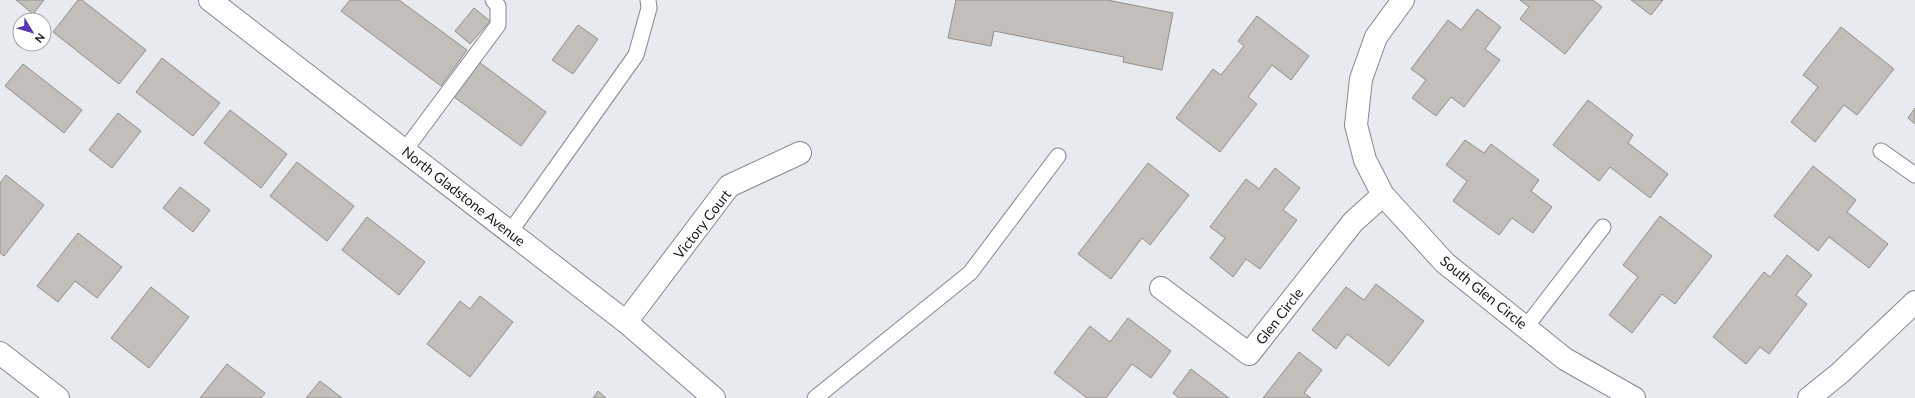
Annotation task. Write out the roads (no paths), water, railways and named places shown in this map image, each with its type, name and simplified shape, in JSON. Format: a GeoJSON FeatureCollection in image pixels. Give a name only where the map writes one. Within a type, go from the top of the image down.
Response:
{"type":"FeatureCollection","features":[{"type":"Feature","properties":{"kind":"street","name":"North Gladstone Avenue"},"geometry":{"type":"LineString","coordinates":[[210,0],[626,322],[714,398]]}},
{"type":"Feature","properties":{"kind":"street","name":"South Glen Circle"},"geometry":{"type":"LineString","coordinates":[[1403,0],[1376,37],[1361,78],[1356,118],[1356,125],[1365,160],[1383,195],[1444,263],[1566,359],[1634,398]]}},
{"type":"Feature","properties":{"kind":"street","name":"Victory Court"},"geometry":{"type":"LineString","coordinates":[[626,322],[729,186],[800,153]]}},
{"type":"Feature","properties":{"kind":"street","name":"Glen Circle"},"geometry":{"type":"LineString","coordinates":[[1161,288],[1249,354],[1353,222],[1383,195]]}},
{"type":"Feature","properties":{"kind":"street"},"geometry":{"type":"LineString","coordinates":[[1808,398],[1840,373],[1915,302]]}},
{"type":"Feature","properties":{"kind":"street"},"geometry":{"type":"LineString","coordinates":[[0,353],[58,398]]}},
{"type":"Feature","properties":{"kind":"lane"},"geometry":{"type":"LineString","coordinates":[[405,150],[498,25],[498,6],[493,0]]}},
{"type":"Feature","properties":{"kind":"lane"},"geometry":{"type":"LineString","coordinates":[[510,232],[636,55],[648,8],[648,0]]}},
{"type":"Feature","properties":{"kind":"lane"},"geometry":{"type":"LineString","coordinates":[[1881,151],[1915,175]]}},
{"type":"Feature","properties":{"kind":"lane"},"geometry":{"type":"LineString","coordinates":[[815,398],[970,273],[1058,156]]}},
{"type":"Feature","properties":{"kind":"lane"},"geometry":{"type":"LineString","coordinates":[[1526,327],[1603,227]]}}]}
